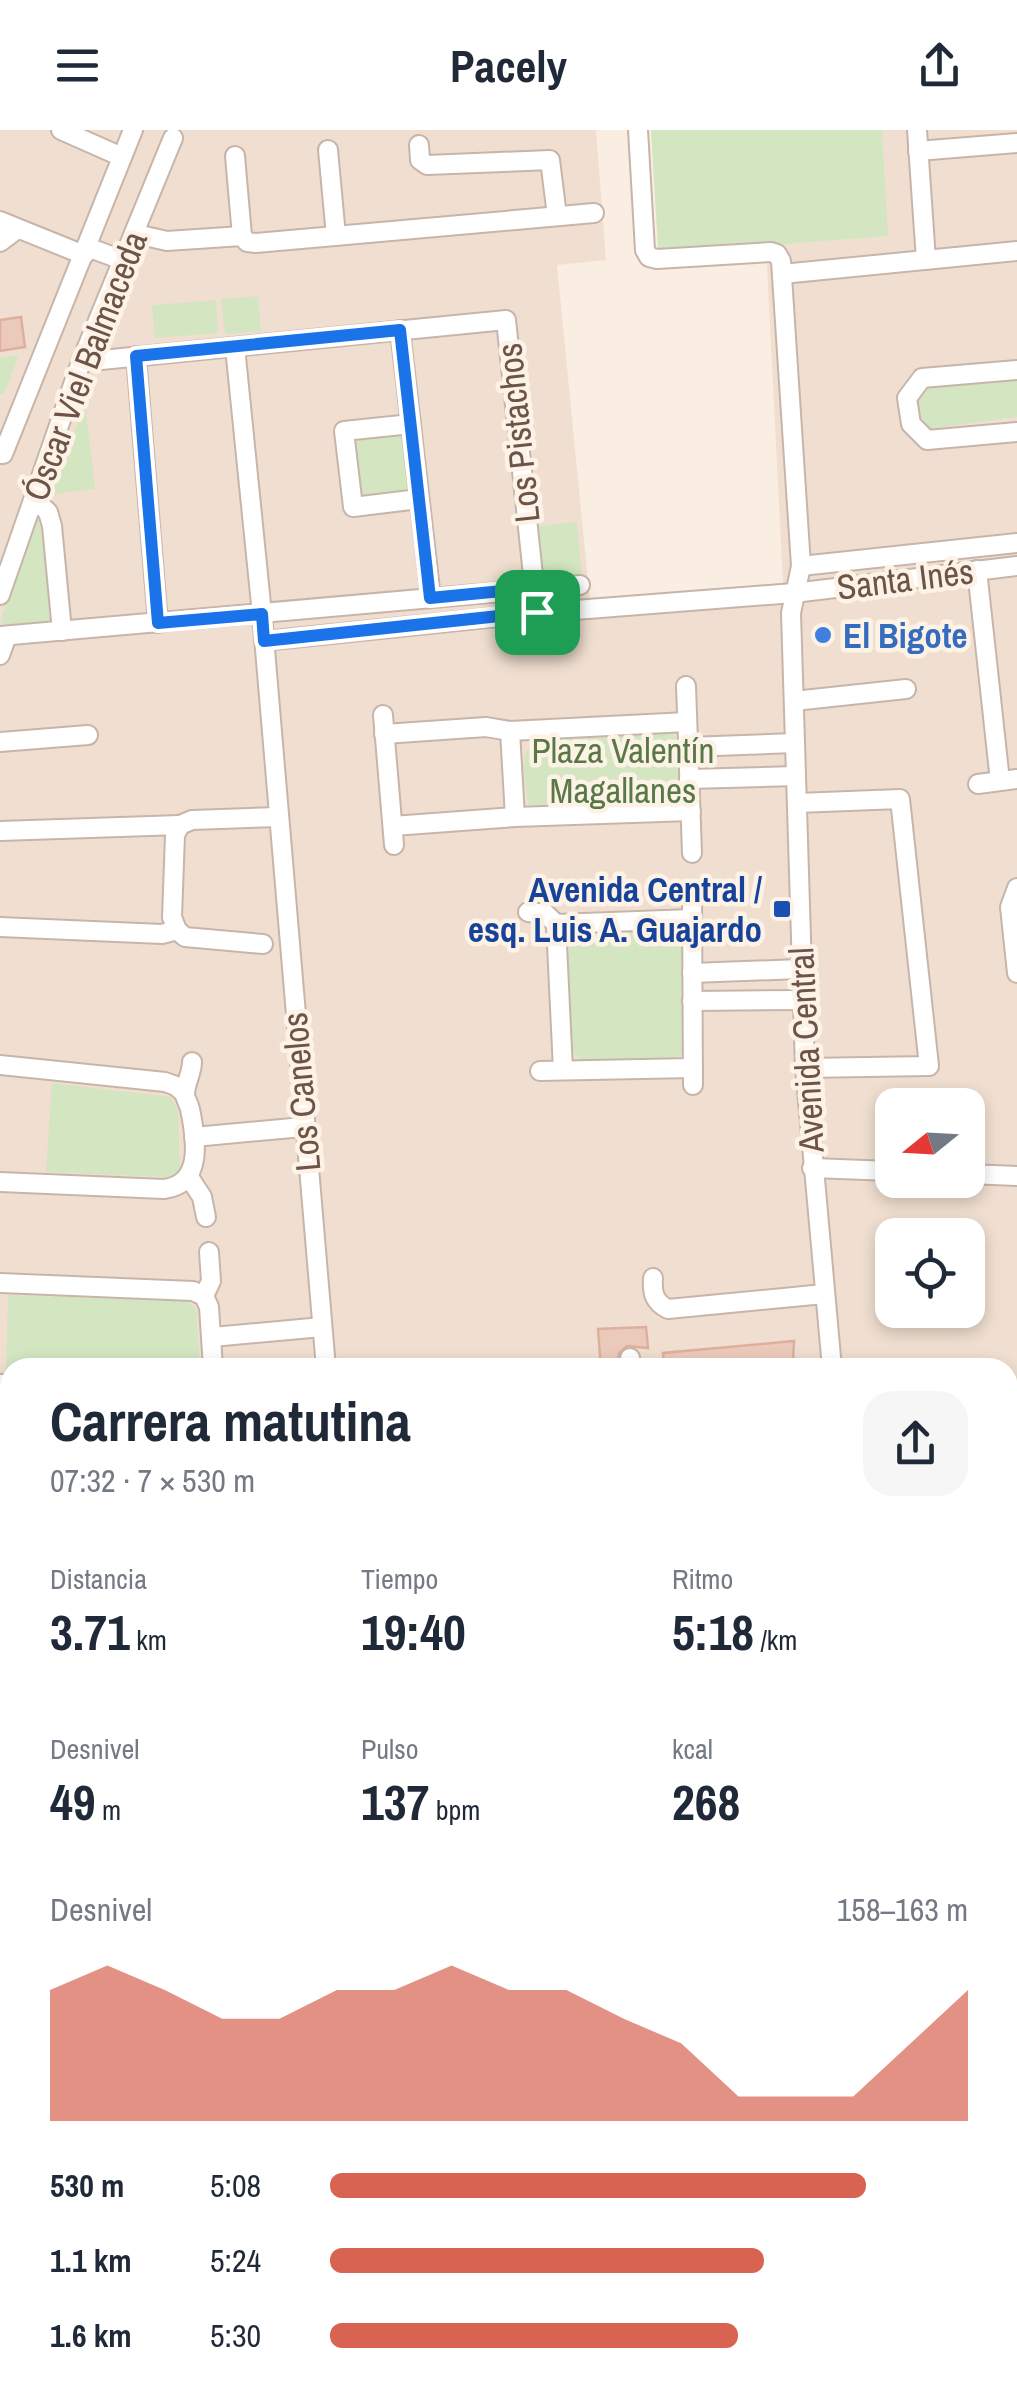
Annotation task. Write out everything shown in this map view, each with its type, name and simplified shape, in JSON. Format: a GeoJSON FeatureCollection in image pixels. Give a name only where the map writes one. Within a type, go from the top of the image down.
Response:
{"type":"FeatureCollection","features":[{"type":"Feature","properties":{"kind":"street"},"geometry":{"type":"LineString","coordinates":[[61,130],[122,157]]}},
{"type":"Feature","properties":{"kind":"street","name":"Óscar Viel Balmaceda"},"geometry":{"type":"LineString","coordinates":[[2,454],[133,130]]}},
{"type":"Feature","properties":{"kind":"street","name":"Avenida Central"},"geometry":{"type":"LineString","coordinates":[[638,130],[645,250],[649,257],[778,254],[782,274],[801,566],[794,593],[794,701],[804,1068],[831,1358]]}},
{"type":"Feature","properties":{"kind":"street"},"geometry":{"type":"LineString","coordinates":[[917,130],[926,260]]}},
{"type":"Feature","properties":{"kind":"street","name":"Óscar Viel Balmaceda"},"geometry":{"type":"LineString","coordinates":[[0,595],[82,362],[173,138]]}},
{"type":"Feature","properties":{"kind":"street"},"geometry":{"type":"LineString","coordinates":[[918,150],[1017,143]]}},
{"type":"Feature","properties":{"kind":"street"},"geometry":{"type":"LineString","coordinates":[[418,145],[420,160],[427,165],[550,160],[557,216]]}},
{"type":"Feature","properties":{"kind":"street"},"geometry":{"type":"LineString","coordinates":[[328,150],[336,236]]}},
{"type":"Feature","properties":{"kind":"street"},"geometry":{"type":"LineString","coordinates":[[235,156],[242,236],[250,243],[594,213]]}},
{"type":"Feature","properties":{"kind":"street"},"geometry":{"type":"LineString","coordinates":[[0,242],[8,226],[124,261]]}},
{"type":"Feature","properties":{"kind":"street"},"geometry":{"type":"LineString","coordinates":[[136,234],[167,241],[242,236]]}},
{"type":"Feature","properties":{"kind":"street"},"geometry":{"type":"LineString","coordinates":[[782,274],[1017,251]]}},
{"type":"Feature","properties":{"kind":"street","name":"Los Pistachos"},"geometry":{"type":"LineString","coordinates":[[82,362],[506,320],[537,612]]}},
{"type":"Feature","properties":{"kind":"street"},"geometry":{"type":"LineString","coordinates":[[400,330],[430,598]]}},
{"type":"Feature","properties":{"kind":"street","name":"Los Canelos"},"geometry":{"type":"LineString","coordinates":[[235,346],[262,614],[325,1358]]}},
{"type":"Feature","properties":{"kind":"street"},"geometry":{"type":"LineString","coordinates":[[136,356],[158,623]]}},
{"type":"Feature","properties":{"kind":"street"},"geometry":{"type":"LineString","coordinates":[[1017,370],[922,378],[907,398],[911,424],[928,440],[1017,432]]}},
{"type":"Feature","properties":{"kind":"street"},"geometry":{"type":"LineString","coordinates":[[411,424],[344,431],[350,488],[353,507],[419,499]]}},
{"type":"Feature","properties":{"kind":"street"},"geometry":{"type":"LineString","coordinates":[[34,499],[48,512],[52,526],[62,630]]}},
{"type":"Feature","properties":{"kind":"street","name":"Santa Inés"},"geometry":{"type":"LineString","coordinates":[[801,566],[1017,543]]}},
{"type":"Feature","properties":{"kind":"street","name":"Santa Inés"},"geometry":{"type":"LineString","coordinates":[[264,641],[537,612],[794,593],[1017,566]]}},
{"type":"Feature","properties":{"kind":"street"},"geometry":{"type":"LineString","coordinates":[[977,570],[1008,780],[978,784]]}},
{"type":"Feature","properties":{"kind":"street"},"geometry":{"type":"LineString","coordinates":[[0,655],[3,636],[580,585]]}},
{"type":"Feature","properties":{"kind":"street"},"geometry":{"type":"LineString","coordinates":[[686,686],[692,852]]}},
{"type":"Feature","properties":{"kind":"street"},"geometry":{"type":"LineString","coordinates":[[794,701],[906,689]]}},
{"type":"Feature","properties":{"kind":"street"},"geometry":{"type":"LineString","coordinates":[[687,722],[510,731],[383,724],[393,836],[515,817],[690,811]]}},
{"type":"Feature","properties":{"kind":"street"},"geometry":{"type":"LineString","coordinates":[[510,731],[515,817]]}},
{"type":"Feature","properties":{"kind":"street"},"geometry":{"type":"LineString","coordinates":[[0,742],[88,734]]}},
{"type":"Feature","properties":{"kind":"street"},"geometry":{"type":"LineString","coordinates":[[688,747],[795,743]]}},
{"type":"Feature","properties":{"kind":"street"},"geometry":{"type":"LineString","coordinates":[[689,779],[796,776]]}},
{"type":"Feature","properties":{"kind":"street"},"geometry":{"type":"LineString","coordinates":[[797,803],[900,799],[929,1066],[804,1068]]}},
{"type":"Feature","properties":{"kind":"street"},"geometry":{"type":"LineString","coordinates":[[0,831],[180,825],[192,820],[278,817]]}},
{"type":"Feature","properties":{"kind":"street"},"geometry":{"type":"LineString","coordinates":[[180,825],[175,834],[172,917],[176,930],[185,937],[263,944]]}},
{"type":"Feature","properties":{"kind":"street"},"geometry":{"type":"LineString","coordinates":[[1017,888],[1010,906],[1017,974]]}},
{"type":"Feature","properties":{"kind":"street"},"geometry":{"type":"LineString","coordinates":[[540,1071],[693,1077],[692,897]]}},
{"type":"Feature","properties":{"kind":"street"},"geometry":{"type":"LineString","coordinates":[[528,912],[546,914],[556,924],[563,1070]]}},
{"type":"Feature","properties":{"kind":"street"},"geometry":{"type":"LineString","coordinates":[[556,924],[692,920]]}},
{"type":"Feature","properties":{"kind":"street"},"geometry":{"type":"LineString","coordinates":[[0,927],[162,934],[176,930]]}},
{"type":"Feature","properties":{"kind":"street"},"geometry":{"type":"LineString","coordinates":[[692,973],[801,968]]}},
{"type":"Feature","properties":{"kind":"street"},"geometry":{"type":"LineString","coordinates":[[692,1001],[802,1000]]}},
{"type":"Feature","properties":{"kind":"street"},"geometry":{"type":"LineString","coordinates":[[0,1182],[164,1189],[177,1186],[189,1176],[194,1163],[194,1137],[185,1094],[192,1062]]}},
{"type":"Feature","properties":{"kind":"street"},"geometry":{"type":"LineString","coordinates":[[0,1065],[165,1082],[185,1094]]}},
{"type":"Feature","properties":{"kind":"street"},"geometry":{"type":"LineString","coordinates":[[194,1137],[303,1127]]}},
{"type":"Feature","properties":{"kind":"street"},"geometry":{"type":"LineString","coordinates":[[812,1168],[875,1170]]}},
{"type":"Feature","properties":{"kind":"street"},"geometry":{"type":"LineString","coordinates":[[985,1175],[1017,1176]]}},
{"type":"Feature","properties":{"kind":"street"},"geometry":{"type":"LineString","coordinates":[[189,1176],[202,1197],[206,1217]]}},
{"type":"Feature","properties":{"kind":"street"},"geometry":{"type":"LineString","coordinates":[[208,1252],[210,1287],[204,1296],[213,1358]]}},
{"type":"Feature","properties":{"kind":"street"},"geometry":{"type":"LineString","coordinates":[[653,1278],[658,1304],[668,1308],[824,1294]]}},
{"type":"Feature","properties":{"kind":"street"},"geometry":{"type":"LineString","coordinates":[[0,1283],[193,1291],[204,1296]]}},
{"type":"Feature","properties":{"kind":"street"},"geometry":{"type":"LineString","coordinates":[[212,1337],[322,1327]]}},
{"type":"Feature","properties":{"kind":"shaded area"},"geometry":{"type":"Polygon","coordinates":[[[0,130],[596,130],[606,260],[557,265],[590,602],[783,583],[766,246],[887,236],[882,130],[1017,130],[1017,1358],[0,1358],[0,130]]]}},
{"type":"Feature","properties":{"kind":"green space"},"geometry":{"type":"Polygon","coordinates":[[[651,130],[882,130],[888,236],[766,246],[658,249],[651,130]]]}},
{"type":"Feature","properties":{"kind":"green space"},"geometry":{"type":"Polygon","coordinates":[[[258,296],[261,331],[225,334],[221,299],[258,296]]]}},
{"type":"Feature","properties":{"kind":"green space"},"geometry":{"type":"Polygon","coordinates":[[[216,300],[218,333],[155,338],[152,305],[216,300]]]}},
{"type":"Feature","properties":{"kind":"green space"},"geometry":{"type":"Polygon","coordinates":[[[19,355],[4,394],[0,394],[0,358],[19,355]]]}},
{"type":"Feature","properties":{"kind":"green space"},"geometry":{"type":"Polygon","coordinates":[[[1017,372],[1017,417],[928,429],[913,400],[922,386],[1017,372]]]}},
{"type":"Feature","properties":{"kind":"green space"},"geometry":{"type":"Polygon","coordinates":[[[85,404],[95,489],[52,494],[85,404]]]}},
{"type":"Feature","properties":{"kind":"green space"},"geometry":{"type":"Polygon","coordinates":[[[402,433],[408,493],[357,498],[350,439],[402,433]]]}},
{"type":"Feature","properties":{"kind":"green space"},"geometry":{"type":"Polygon","coordinates":[[[39,517],[54,626],[6,631],[1,618],[39,517]]]}},
{"type":"Feature","properties":{"kind":"green space"},"geometry":{"type":"Polygon","coordinates":[[[577,522],[582,576],[544,579],[539,526],[577,522]]]}},
{"type":"Feature","properties":{"kind":"green space","name":"Plaza Valentín Magallanes"},"geometry":{"type":"Polygon","coordinates":[[[671,731],[677,739],[680,798],[672,806],[536,810],[528,803],[525,758],[527,750],[539,739],[671,731]]]}},
{"type":"Feature","properties":{"kind":"green space"},"geometry":{"type":"Polygon","coordinates":[[[671,928],[680,932],[683,943],[684,1052],[673,1060],[583,1061],[573,1053],[566,940],[570,933],[671,928]]]}},
{"type":"Feature","properties":{"kind":"green space"},"geometry":{"type":"Polygon","coordinates":[[[52,1083],[170,1097],[178,1109],[180,1170],[168,1177],[46,1172],[52,1083]]]}},
{"type":"Feature","properties":{"kind":"green space"},"geometry":{"type":"Polygon","coordinates":[[[8,1295],[188,1301],[196,1309],[199,1358],[6,1358],[8,1295]]]}},
{"type":"Feature","properties":{"kind":"building"},"geometry":{"type":"Polygon","coordinates":[[[21,317],[25,347],[0,351],[0,320],[21,317]]]}},
{"type":"Feature","properties":{"kind":"building"},"geometry":{"type":"Polygon","coordinates":[[[646,1327],[648,1348],[627,1346],[619,1358],[600,1358],[598,1329],[646,1327]]]}},
{"type":"Feature","properties":{"kind":"building"},"geometry":{"type":"Polygon","coordinates":[[[794,1341],[793,1358],[663,1358],[663,1353],[794,1341]]]}},
{"type":"Feature","properties":{"kind":"place","name":"El Bigote"},"geometry":{"type":"Point","coordinates":[823,635]}},
{"type":"Feature","properties":{"kind":"place","name":"Avenida Central / esq. Luis A. Guajardo"},"geometry":{"type":"Point","coordinates":[782,909]}},
{"type":"Feature","properties":{"kind":"route"},"geometry":{"type":"LineString","coordinates":[[400,330],[430,598],[534,588],[537,612],[264,641],[262,614],[158,623],[136,356],[400,330]]}}]}
